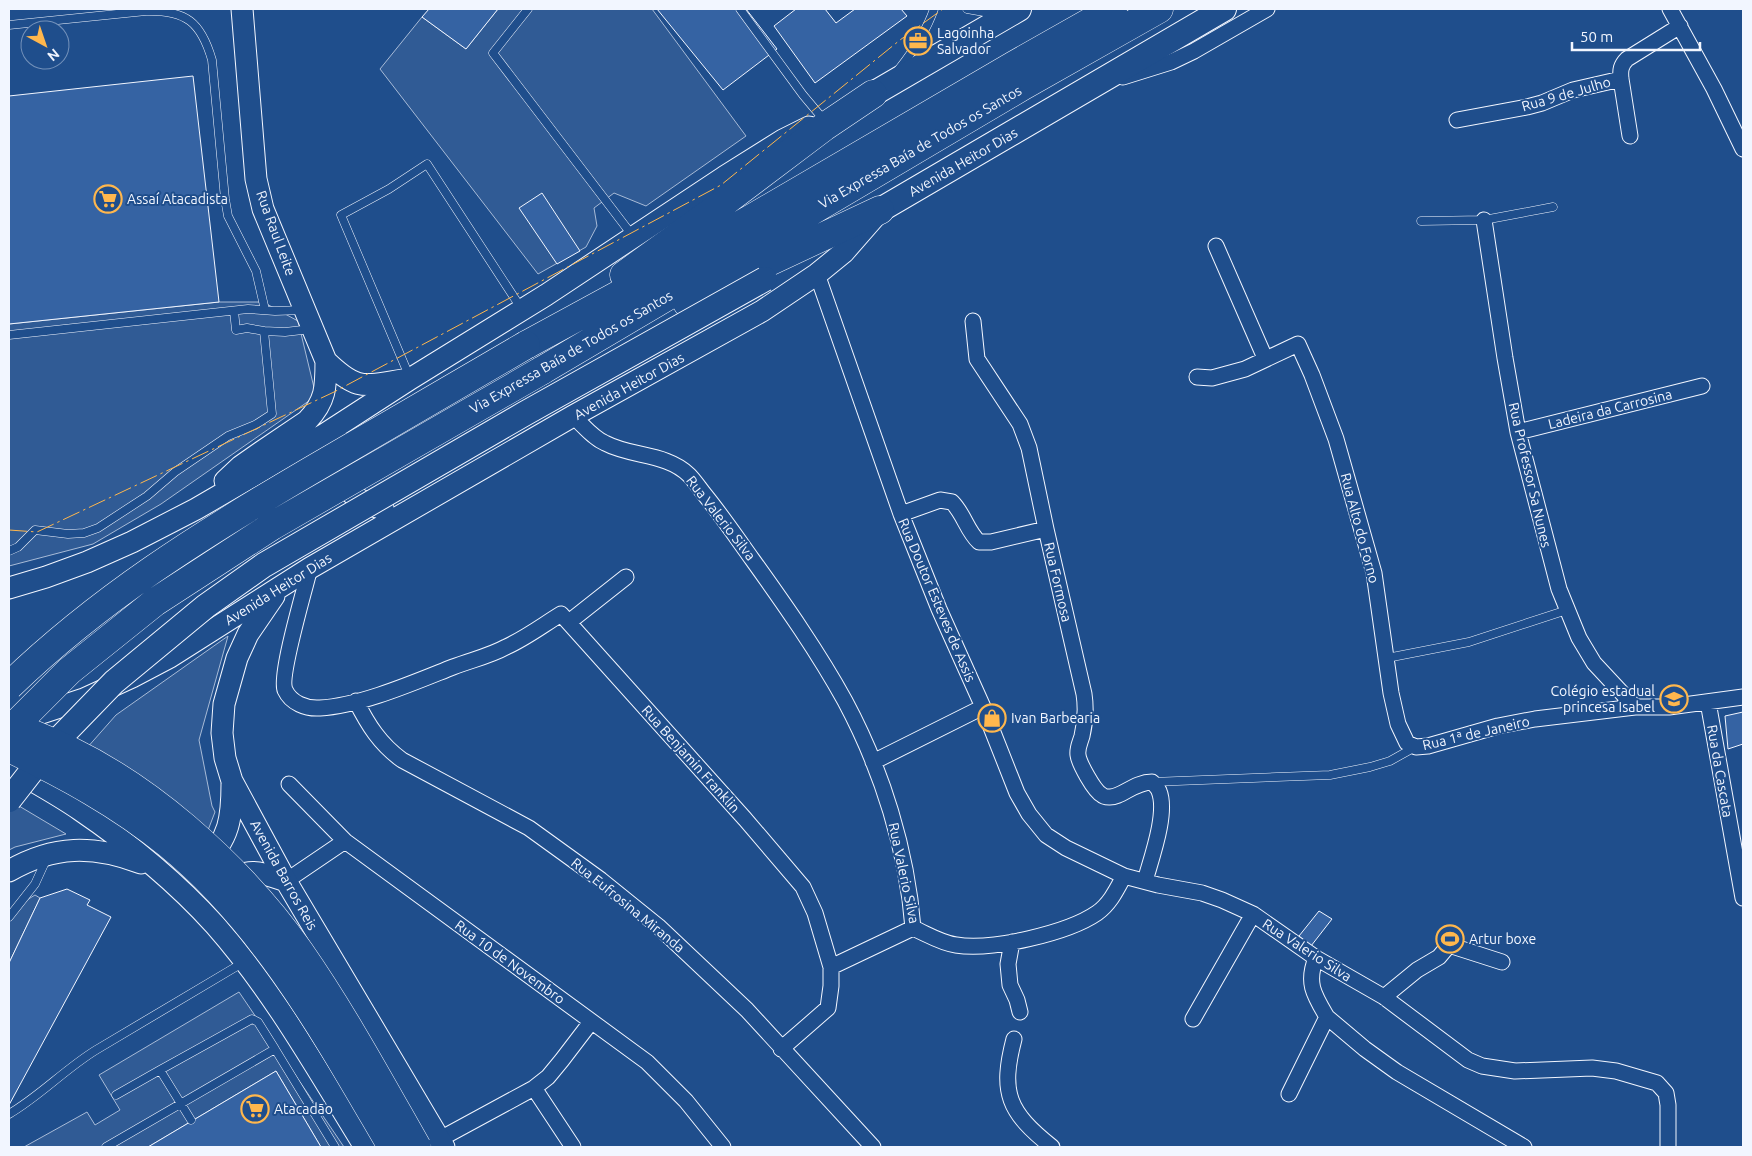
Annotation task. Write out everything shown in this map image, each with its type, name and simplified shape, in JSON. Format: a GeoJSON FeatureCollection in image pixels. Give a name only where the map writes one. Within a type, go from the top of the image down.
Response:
{"type":"FeatureCollection","features":[{"type":"Feature","properties":{"kind":"highway","name":"Via Expressa Baía de Todos os Santos"},"geometry":{"type":"LineString","coordinates":[[9,731],[69,671],[155,602],[272,526],[541,371],[744,246],[1113,9]]}},
{"type":"Feature","properties":{"kind":"highway","name":"Via Expressa Baía de Todos os Santos"},"geometry":{"type":"LineString","coordinates":[[9,686],[40,656],[113,597],[230,519],[526,345],[744,246],[1159,9]]}},
{"type":"Feature","properties":{"kind":"highway"},"geometry":{"type":"LineString","coordinates":[[744,246],[824,127],[878,92]]}},
{"type":"Feature","properties":{"kind":"highway"},"geometry":{"type":"LineString","coordinates":[[744,246],[880,210]]}},
{"type":"Feature","properties":{"kind":"highway"},"geometry":{"type":"LineString","coordinates":[[9,724],[72,752],[109,773],[184,827],[230,869],[266,909],[300,952],[364,1053],[434,1144]]}},
{"type":"Feature","properties":{"kind":"highway"},"geometry":{"type":"LineString","coordinates":[[9,748],[93,791],[132,817],[169,844],[211,884],[247,922],[280,965],[315,1016],[392,1147]]}},
{"type":"Feature","properties":{"kind":"main road","name":"Rua Raul Leite"},"geometry":{"type":"LineString","coordinates":[[196,509],[241,466],[307,421],[314,414],[326,388],[326,361],[264,209],[256,179],[242,9]]}},
{"type":"Feature","properties":{"kind":"main road","name":"Avenida Heitor Dias"},"geometry":{"type":"LineString","coordinates":[[9,724],[84,699],[170,657],[310,568],[573,416],[762,311],[817,274],[844,252],[880,210],[1224,9]]}},
{"type":"Feature","properties":{"kind":"main road"},"geometry":{"type":"LineString","coordinates":[[9,588],[87,562],[132,542],[196,509],[352,417],[522,310],[783,140],[878,92],[1016,10]]}},
{"type":"Feature","properties":{"kind":"main road"},"geometry":{"type":"LineString","coordinates":[[9,800],[48,750],[114,682],[206,606],[264,565],[524,414],[744,246]]}},
{"type":"Feature","properties":{"kind":"main road","name":"Rua Raul Leite"},"geometry":{"type":"LineString","coordinates":[[326,361],[341,376],[351,382],[360,384],[371,385],[410,379]]}},
{"type":"Feature","properties":{"kind":"main road"},"geometry":{"type":"LineString","coordinates":[[352,417],[340,441],[337,459],[339,474],[347,490],[357,499],[377,508],[412,510]]}},
{"type":"Feature","properties":{"kind":"main road"},"geometry":{"type":"LineString","coordinates":[[196,509],[233,503],[251,503],[269,509],[280,519],[288,533],[290,548],[287,569],[279,588]]}},
{"type":"Feature","properties":{"kind":"main road","name":"Avenida Barros Reis"},"geometry":{"type":"LineString","coordinates":[[279,588],[248,634],[236,658],[224,704],[222,733],[225,758],[232,781],[286,881],[434,1144]]}},
{"type":"Feature","properties":{"kind":"main road"},"geometry":{"type":"LineString","coordinates":[[9,767],[110,831],[156,869],[214,924],[262,984],[365,1147]]}},
{"type":"Feature","properties":{"kind":"main road"},"geometry":{"type":"LineString","coordinates":[[9,871],[22,863],[49,853],[75,849],[97,850],[114,854],[156,869],[179,871],[195,867],[206,860],[224,837],[230,823],[232,781]]}},
{"type":"Feature","properties":{"kind":"main road"},"geometry":{"type":"LineString","coordinates":[[214,924],[216,902],[221,891],[229,882],[240,875],[251,872],[263,873],[286,881]]}},
{"type":"Feature","properties":{"kind":"street"},"geometry":{"type":"LineString","coordinates":[[1097,84],[1171,62],[1267,9]]}},
{"type":"Feature","properties":{"kind":"street"},"geometry":{"type":"LineString","coordinates":[[1670,9],[1714,89],[1743,149]]}},
{"type":"Feature","properties":{"kind":"street","name":"Rua 9 de Julho"},"geometry":{"type":"LineString","coordinates":[[1457,120],[1527,107],[1573,90],[1621,79],[1620,71],[1622,64],[1627,58],[1680,26]]}},
{"type":"Feature","properties":{"kind":"street"},"geometry":{"type":"LineString","coordinates":[[1621,79],[1630,136]]}},
{"type":"Feature","properties":{"kind":"street","name":"Rua Professor Sa Nunes"},"geometry":{"type":"LineString","coordinates":[[1484,220],[1518,432],[1551,563],[1579,638],[1594,662],[1636,707]]}},
{"type":"Feature","properties":{"kind":"street"},"geometry":{"type":"LineString","coordinates":[[1216,246],[1265,358]]}},
{"type":"Feature","properties":{"kind":"street","name":"Rua Doutor Esteves de Assis"},"geometry":{"type":"LineString","coordinates":[[817,274],[902,514],[939,610],[982,707],[1017,793],[1029,814],[1046,835],[1066,848],[1124,876]]}},
{"type":"Feature","properties":{"kind":"street","name":"Rua Formosa"},"geometry":{"type":"LineString","coordinates":[[973,321],[974,348],[977,359],[1020,424],[1030,448],[1085,704],[1082,736],[1078,746],[1080,763],[1102,795],[1111,798],[1143,782],[1152,782]]}},
{"type":"Feature","properties":{"kind":"street","name":"Rua Alto do Forno"},"geometry":{"type":"LineString","coordinates":[[1197,377],[1212,378],[1245,369],[1298,344],[1312,375],[1336,440],[1369,555],[1376,582],[1391,693],[1398,724],[1407,743],[1416,747]]}},
{"type":"Feature","properties":{"kind":"street","name":"Ladeira da Carrosina"},"geometry":{"type":"LineString","coordinates":[[1518,432],[1702,386]]}},
{"type":"Feature","properties":{"kind":"street","name":"Rua Valerio Silva"},"geometry":{"type":"LineString","coordinates":[[573,416],[605,444],[664,460],[689,475],[775,590],[814,649],[845,702],[873,762],[889,807],[902,854],[910,892],[913,928],[945,943],[957,946],[1012,942],[1045,935],[1098,913],[1107,905],[1124,876],[1202,893],[1253,914],[1316,958],[1384,997],[1468,1060],[1482,1066],[1516,1071],[1592,1068],[1616,1071],[1657,1083],[1666,1093],[1668,1105],[1668,1147]]}},
{"type":"Feature","properties":{"kind":"street"},"geometry":{"type":"LineString","coordinates":[[902,514],[940,500],[952,502],[978,542],[991,542],[1046,529]]}},
{"type":"Feature","properties":{"kind":"street"},"geometry":{"type":"LineString","coordinates":[[310,568],[287,658],[284,688],[290,699],[302,706],[319,708],[356,701],[409,684],[505,648],[562,614],[569,622],[626,577]]}},
{"type":"Feature","properties":{"kind":"street","name":"Rua Benjamin Franklin"},"geometry":{"type":"LineString","coordinates":[[569,622],[745,819],[803,887],[815,913],[831,968],[831,986],[828,1008],[781,1049]]}},
{"type":"Feature","properties":{"kind":"street","name":"Rua 1ª de Janeiro"},"geometry":{"type":"LineString","coordinates":[[1416,747],[1428,746],[1498,726],[1535,719],[1636,707],[1669,707],[1743,697]]}},
{"type":"Feature","properties":{"kind":"street","name":"Rua Eufrosina Miranda"},"geometry":{"type":"LineString","coordinates":[[356,701],[368,725],[389,751],[402,760],[529,828],[601,880],[658,926],[747,1010],[873,1147]]}},
{"type":"Feature","properties":{"kind":"street","name":"Rua da Cascata"},"geometry":{"type":"LineString","coordinates":[[1708,702],[1743,897]]}},
{"type":"Feature","properties":{"kind":"street"},"geometry":{"type":"LineString","coordinates":[[873,762],[982,707]]}},
{"type":"Feature","properties":{"kind":"street"},"geometry":{"type":"LineString","coordinates":[[1145,881],[1160,825],[1161,798],[1159,790],[1152,782]]}},
{"type":"Feature","properties":{"kind":"street","name":"Rua 10 de Novembro"},"geometry":{"type":"LineString","coordinates":[[290,784],[345,841],[647,1062],[686,1101],[723,1147]]}},
{"type":"Feature","properties":{"kind":"street"},"geometry":{"type":"LineString","coordinates":[[286,881],[345,841]]}},
{"type":"Feature","properties":{"kind":"street"},"geometry":{"type":"LineString","coordinates":[[1193,1019],[1253,914]]}},
{"type":"Feature","properties":{"kind":"street"},"geometry":{"type":"LineString","coordinates":[[831,968],[913,928]]}},
{"type":"Feature","properties":{"kind":"street"},"geometry":{"type":"LineString","coordinates":[[1012,942],[1008,964],[1010,985],[1020,1012]]}},
{"type":"Feature","properties":{"kind":"street"},"geometry":{"type":"LineString","coordinates":[[1384,997],[1417,970],[1439,958],[1449,945],[1502,962]]}},
{"type":"Feature","properties":{"kind":"street"},"geometry":{"type":"LineString","coordinates":[[1316,958],[1311,979],[1316,998],[1327,1017],[1397,1072],[1524,1147]]}},
{"type":"Feature","properties":{"kind":"street"},"geometry":{"type":"LineString","coordinates":[[1289,1094],[1327,1017]]}},
{"type":"Feature","properties":{"kind":"street"},"geometry":{"type":"LineString","coordinates":[[434,1144],[534,1088],[548,1077],[591,1022]]}},
{"type":"Feature","properties":{"kind":"street"},"geometry":{"type":"LineString","coordinates":[[1014,1039],[1008,1060],[1007,1082],[1011,1101],[1020,1116],[1052,1147]]}},
{"type":"Feature","properties":{"kind":"street"},"geometry":{"type":"LineString","coordinates":[[534,1088],[573,1147]]}},
{"type":"Feature","properties":{"kind":"lane"},"geometry":{"type":"LineString","coordinates":[[528,9],[493,53],[634,237]]}},
{"type":"Feature","properties":{"kind":"lane"},"geometry":{"type":"LineString","coordinates":[[740,9],[803,95],[824,120]]}},
{"type":"Feature","properties":{"kind":"lane"},"geometry":{"type":"LineString","coordinates":[[878,92],[919,42],[929,24],[934,9]]}},
{"type":"Feature","properties":{"kind":"lane"},"geometry":{"type":"LineString","coordinates":[[967,9],[984,12],[1016,10]]}},
{"type":"Feature","properties":{"kind":"lane"},"geometry":{"type":"LineString","coordinates":[[9,26],[154,11],[177,14],[190,21],[201,33],[208,46],[212,60],[228,216],[256,271],[265,310]]}},
{"type":"Feature","properties":{"kind":"lane"},"geometry":{"type":"LineString","coordinates":[[410,379],[341,215],[388,189],[427,164],[522,310]]}},
{"type":"Feature","properties":{"kind":"lane"},"geometry":{"type":"LineString","coordinates":[[1421,221],[1484,220],[1553,207]]}},
{"type":"Feature","properties":{"kind":"lane"},"geometry":{"type":"LineString","coordinates":[[9,335],[248,309],[275,311],[309,319]]}},
{"type":"Feature","properties":{"kind":"lane"},"geometry":{"type":"LineString","coordinates":[[234,311],[236,330],[247,328],[284,332],[309,319]]}},
{"type":"Feature","properties":{"kind":"lane"},"geometry":{"type":"LineString","coordinates":[[9,551],[18,547],[35,530],[68,534],[84,533],[98,528],[147,496],[175,472],[228,436],[255,425],[272,414],[264,331]]}},
{"type":"Feature","properties":{"kind":"lane"},"geometry":{"type":"LineString","coordinates":[[9,579],[46,577]]}},
{"type":"Feature","properties":{"kind":"lane"},"geometry":{"type":"LineString","coordinates":[[1387,658],[1469,642],[1567,610]]}},
{"type":"Feature","properties":{"kind":"lane","name":"Rua 1ª de Janeiro"},"geometry":{"type":"LineString","coordinates":[[1152,782],[1330,775],[1390,761],[1416,747]]}},
{"type":"Feature","properties":{"kind":"lane"},"geometry":{"type":"LineString","coordinates":[[9,917],[35,884],[49,853]]}},
{"type":"Feature","properties":{"kind":"lane"},"geometry":{"type":"LineString","coordinates":[[9,1114],[38,1094],[76,1062],[245,962]]}},
{"type":"Feature","properties":{"kind":"lane"},"geometry":{"type":"LineString","coordinates":[[116,1095],[252,1019],[258,1022],[335,1147]]}},
{"type":"Feature","properties":{"kind":"lane"},"geometry":{"type":"LineString","coordinates":[[106,1147],[275,1049]]}},
{"type":"Feature","properties":{"kind":"lane"},"geometry":{"type":"LineString","coordinates":[[160,1070],[191,1120]]}},
{"type":"Feature","properties":{"kind":"shaded area"},"geometry":{"type":"Polygon","coordinates":[[[498,9],[652,9],[746,136],[646,206],[614,193],[594,208],[597,226],[586,247],[538,274],[380,69],[422,17],[466,49],[498,9]]]}},
{"type":"Feature","properties":{"kind":"shaded area"},"geometry":{"type":"Polygon","coordinates":[[[219,302],[263,302],[298,321],[316,396],[161,504],[93,544],[9,566],[9,324],[219,302]]]}},
{"type":"Feature","properties":{"kind":"shaded area"},"geometry":{"type":"Polygon","coordinates":[[[228,636],[199,740],[212,806],[215,812],[205,838],[172,870],[48,792],[116,715],[228,636]]]}},
{"type":"Feature","properties":{"kind":"shaded area"},"geometry":{"type":"Polygon","coordinates":[[[9,800],[66,834],[9,850],[9,800]]]}},
{"type":"Feature","properties":{"kind":"shaded area"},"geometry":{"type":"Polygon","coordinates":[[[35,895],[40,898],[9,963],[9,911],[35,895]]]}},
{"type":"Feature","properties":{"kind":"shaded area"},"geometry":{"type":"Polygon","coordinates":[[[239,992],[344,1147],[321,1147],[276,1071],[148,1147],[24,1147],[87,1112],[95,1125],[120,1110],[99,1075],[239,992]]]}},
{"type":"Feature","properties":{"kind":"building"},"geometry":{"type":"Polygon","coordinates":[[[429,9],[498,9],[466,49],[422,17],[429,9]]]}},
{"type":"Feature","properties":{"kind":"building"},"geometry":{"type":"Polygon","coordinates":[[[657,9],[746,9],[777,49],[723,90],[657,9]]]}},
{"type":"Feature","properties":{"kind":"building"},"geometry":{"type":"Polygon","coordinates":[[[796,9],[825,9],[836,23],[855,9],[901,9],[907,16],[815,83],[774,26],[796,9]]]}},
{"type":"Feature","properties":{"kind":"building","name":"Assaí Atacadista"},"geometry":{"type":"Polygon","coordinates":[[[193,76],[219,302],[9,324],[9,96],[193,76]]]}},
{"type":"Feature","properties":{"kind":"building"},"geometry":{"type":"Polygon","coordinates":[[[542,193],[580,251],[557,264],[519,208],[542,193]]]}},
{"type":"Feature","properties":{"kind":"building"},"geometry":{"type":"Polygon","coordinates":[[[1743,712],[1743,744],[1728,749],[1725,716],[1743,712]]]}},
{"type":"Feature","properties":{"kind":"building"},"geometry":{"type":"Polygon","coordinates":[[[67,889],[90,900],[87,905],[111,917],[9,1105],[9,963],[40,898],[67,889]]]}},
{"type":"Feature","properties":{"kind":"building"},"geometry":{"type":"Polygon","coordinates":[[[1319,911],[1332,919],[1311,946],[1299,936],[1319,911]]]}},
{"type":"Feature","properties":{"kind":"building","name":"Atacadão"},"geometry":{"type":"Polygon","coordinates":[[[276,1071],[321,1147],[148,1147],[276,1071]]]}},
{"type":"Feature","properties":{"kind":"power"},"geometry":{"type":"LineString","coordinates":[[9,530],[37,532],[334,392],[721,185],[900,40],[943,9]]}},
{"type":"Feature","properties":{"kind":"place","name":"Lagoinha Salvador"},"geometry":{"type":"Point","coordinates":[918,41]}},
{"type":"Feature","properties":{"kind":"place","name":"Assaí Atacadista"},"geometry":{"type":"Point","coordinates":[108,199]}},
{"type":"Feature","properties":{"kind":"place","name":"Colégio estadual princesa Isabel"},"geometry":{"type":"Point","coordinates":[1674,699]}},
{"type":"Feature","properties":{"kind":"place","name":"Ivan Barbearia"},"geometry":{"type":"Point","coordinates":[992,718]}},
{"type":"Feature","properties":{"kind":"place","name":"Artur boxe"},"geometry":{"type":"Point","coordinates":[1450,939]}},
{"type":"Feature","properties":{"kind":"place","name":"Atacadão"},"geometry":{"type":"Point","coordinates":[255,1109]}}]}
